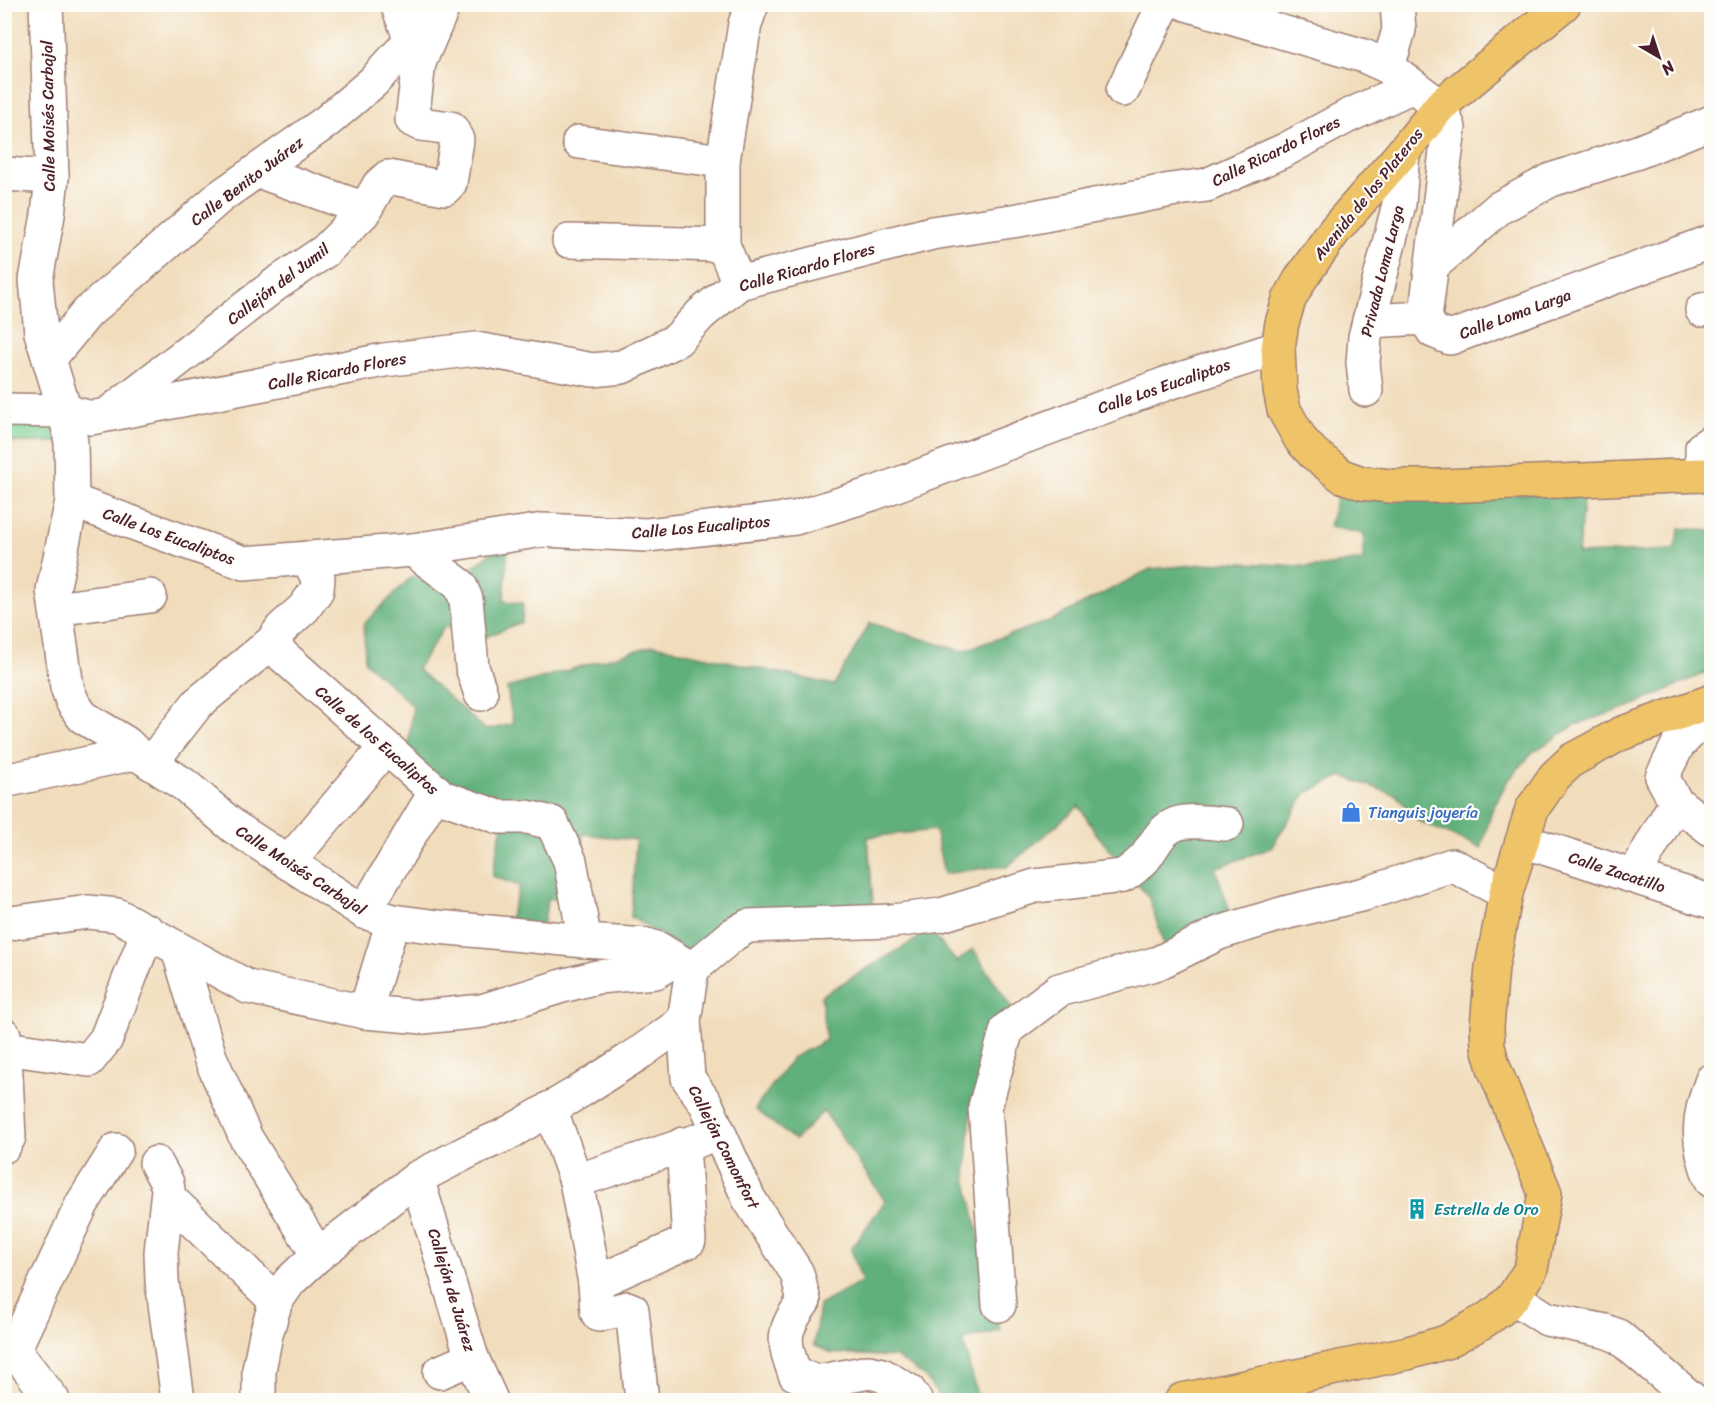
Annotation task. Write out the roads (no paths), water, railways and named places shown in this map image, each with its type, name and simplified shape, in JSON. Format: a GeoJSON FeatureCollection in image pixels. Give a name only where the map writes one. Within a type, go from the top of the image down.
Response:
{"type":"FeatureCollection","features":[{"type":"Feature","properties":{"kind":"main road","name":"Avenida de los Plateros"},"geometry":{"type":"LineString","coordinates":[[1563,4],[1440,106],[1335,230],[1300,278],[1289,300],[1278,348],[1280,390],[1284,410],[1301,440],[1327,466],[1342,476],[1362,483],[1391,486],[1441,486],[1707,460]]}},
{"type":"Feature","properties":{"kind":"main road"},"geometry":{"type":"LineString","coordinates":[[1182,1401],[1408,1353],[1446,1342],[1484,1321],[1513,1297],[1531,1269],[1545,1193],[1494,1068],[1488,1047],[1487,1027],[1492,967],[1506,893],[1532,809],[1555,776],[1572,760],[1620,734],[1712,701]]}},
{"type":"Feature","properties":{"kind":"street","name":"Calle Moisés Carbajal"},"geometry":{"type":"LineString","coordinates":[[46,4],[52,177],[48,215],[36,280],[39,322],[71,442],[72,501],[52,590],[67,687],[73,703],[83,717],[117,736],[143,758],[186,786],[234,827],[288,863],[379,916],[585,941],[647,945],[684,964]]}},
{"type":"Feature","properties":{"kind":"street"},"geometry":{"type":"LineString","coordinates":[[397,4],[411,40]]}},
{"type":"Feature","properties":{"kind":"street"},"geometry":{"type":"LineString","coordinates":[[739,284],[723,245],[723,161],[745,24],[752,4]]}},
{"type":"Feature","properties":{"kind":"street"},"geometry":{"type":"LineString","coordinates":[[1130,77],[1164,4]]}},
{"type":"Feature","properties":{"kind":"street"},"geometry":{"type":"LineString","coordinates":[[1186,4],[1364,56],[1400,76],[1440,106],[1449,128],[1425,318],[1369,321]]}},
{"type":"Feature","properties":{"kind":"street"},"geometry":{"type":"LineString","coordinates":[[1397,4],[1400,76]]}},
{"type":"Feature","properties":{"kind":"street","name":"Calle Benito Juárez"},"geometry":{"type":"LineString","coordinates":[[49,360],[87,313],[221,196],[326,122],[373,82],[445,6]]}},
{"type":"Feature","properties":{"kind":"street","name":"Callejón del Jumil"},"geometry":{"type":"LineString","coordinates":[[104,417],[258,298],[325,251],[365,209],[379,185],[388,177],[445,188],[450,183],[457,140],[451,128],[420,124],[412,120],[418,63],[445,6]]}},
{"type":"Feature","properties":{"kind":"street","name":"Calle Ricardo Flores"},"geometry":{"type":"LineString","coordinates":[[4,410],[64,411],[91,418],[104,417],[384,360],[476,349],[593,370],[622,367],[677,340],[701,314],[739,284],[932,233],[1018,220],[1207,185],[1285,150],[1346,117],[1400,76]]}},
{"type":"Feature","properties":{"kind":"street"},"geometry":{"type":"LineString","coordinates":[[1682,135],[1712,111]]}},
{"type":"Feature","properties":{"kind":"street"},"geometry":{"type":"LineString","coordinates":[[1432,266],[1499,208],[1551,180],[1638,152],[1712,122]]}},
{"type":"Feature","properties":{"kind":"street"},"geometry":{"type":"LineString","coordinates":[[579,142],[723,161]]}},
{"type":"Feature","properties":{"kind":"street","name":"Privada Loma Larga"},"geometry":{"type":"LineString","coordinates":[[1366,390],[1363,363],[1365,337],[1399,204],[1403,152]]}},
{"type":"Feature","properties":{"kind":"street"},"geometry":{"type":"LineString","coordinates":[[258,171],[365,209]]}},
{"type":"Feature","properties":{"kind":"street"},"geometry":{"type":"LineString","coordinates":[[4,174],[52,177]]}},
{"type":"Feature","properties":{"kind":"street"},"geometry":{"type":"LineString","coordinates":[[569,241],[723,245]]}},
{"type":"Feature","properties":{"kind":"street","name":"Calle Loma Larga"},"geometry":{"type":"LineString","coordinates":[[1425,318],[1433,331],[1450,338],[1712,242]]}},
{"type":"Feature","properties":{"kind":"street","name":"Calle Los Eucaliptos"},"geometry":{"type":"LineString","coordinates":[[72,501],[244,563],[412,550],[543,530],[647,535],[795,518],[872,494],[1165,384],[1278,348]]}},
{"type":"Feature","properties":{"kind":"street"},"geometry":{"type":"LineString","coordinates":[[412,550],[460,585],[466,599],[472,667],[481,694]]}},
{"type":"Feature","properties":{"kind":"street"},"geometry":{"type":"LineString","coordinates":[[4,781],[143,758],[198,703],[272,642],[282,628],[304,608],[317,590],[318,578],[307,558]]}},
{"type":"Feature","properties":{"kind":"street"},"geometry":{"type":"LineString","coordinates":[[56,609],[150,596]]}},
{"type":"Feature","properties":{"kind":"street","name":"Calle de los Eucaliptos"},"geometry":{"type":"LineString","coordinates":[[272,642],[282,655],[442,797],[499,817],[526,818],[552,823],[570,861],[585,941]]}},
{"type":"Feature","properties":{"kind":"street"},"geometry":{"type":"LineString","coordinates":[[1712,710],[1677,745],[1662,777],[1676,802],[1712,830]]}},
{"type":"Feature","properties":{"kind":"street"},"geometry":{"type":"LineString","coordinates":[[288,863],[385,748]]}},
{"type":"Feature","properties":{"kind":"street"},"geometry":{"type":"LineString","coordinates":[[365,1012],[379,916],[436,791]]}},
{"type":"Feature","properties":{"kind":"street"},"geometry":{"type":"LineString","coordinates":[[1634,876],[1676,802]]}},
{"type":"Feature","properties":{"kind":"street"},"geometry":{"type":"LineString","coordinates":[[4,924],[88,912],[117,915],[249,987],[365,1012],[423,1017],[482,1011],[597,977],[656,972],[684,964],[748,926],[892,921],[942,915],[1035,886],[1123,876],[1134,870],[1164,831],[1176,824],[1195,822],[1227,824]]}},
{"type":"Feature","properties":{"kind":"street","name":"Calle Zacatillo"},"geometry":{"type":"LineString","coordinates":[[1522,841],[1712,902]]}},
{"type":"Feature","properties":{"kind":"street"},"geometry":{"type":"LineString","coordinates":[[999,1305],[985,1107],[1007,1029],[1059,990],[1158,963],[1219,933],[1288,912],[1365,894],[1452,865],[1506,893]]}},
{"type":"Feature","properties":{"kind":"street"},"geometry":{"type":"LineString","coordinates":[[5,1048],[89,1060],[106,1039],[148,931]]}},
{"type":"Feature","properties":{"kind":"street"},"geometry":{"type":"LineString","coordinates":[[178,949],[210,1057],[246,1138],[318,1255]]}},
{"type":"Feature","properties":{"kind":"street"},"geometry":{"type":"LineString","coordinates":[[259,1401],[259,1370],[266,1334],[276,1301],[290,1281],[318,1255],[417,1178],[507,1134],[632,1059],[684,1021],[684,964]]}},
{"type":"Feature","properties":{"kind":"street","name":"Callejón Comonfort"},"geometry":{"type":"LineString","coordinates":[[684,1021],[688,1078],[706,1104],[749,1199],[796,1273],[804,1301],[794,1315],[787,1333],[785,1347],[795,1374],[817,1382],[868,1372],[882,1375],[909,1391],[915,1401]]}},
{"type":"Feature","properties":{"kind":"street"},"geometry":{"type":"LineString","coordinates":[[4,1035],[9,1137],[4,1146]]}},
{"type":"Feature","properties":{"kind":"street"},"geometry":{"type":"LineString","coordinates":[[1712,1080],[1700,1114],[1700,1141],[1712,1181]]}},
{"type":"Feature","properties":{"kind":"street"},"geometry":{"type":"LineString","coordinates":[[550,1108],[576,1180],[595,1283],[597,1312],[599,1315],[627,1308],[632,1310],[642,1401]]}},
{"type":"Feature","properties":{"kind":"street"},"geometry":{"type":"LineString","coordinates":[[576,1180],[718,1134]]}},
{"type":"Feature","properties":{"kind":"street"},"geometry":{"type":"LineString","coordinates":[[595,1283],[689,1241],[683,1144]]}},
{"type":"Feature","properties":{"kind":"street"},"geometry":{"type":"LineString","coordinates":[[52,1401],[9,1347],[82,1204],[116,1150]]}},
{"type":"Feature","properties":{"kind":"street"},"geometry":{"type":"LineString","coordinates":[[156,1163],[167,1183],[168,1197],[161,1252],[162,1281],[178,1401]]}},
{"type":"Feature","properties":{"kind":"street","name":"Callejón de Juárez"},"geometry":{"type":"LineString","coordinates":[[417,1178],[472,1358],[491,1401]]}},
{"type":"Feature","properties":{"kind":"street"},"geometry":{"type":"LineString","coordinates":[[168,1197],[276,1301]]}},
{"type":"Feature","properties":{"kind":"street"},"geometry":{"type":"LineString","coordinates":[[1513,1297],[1547,1319],[1605,1330],[1618,1336],[1693,1401]]}},
{"type":"Feature","properties":{"kind":"street"},"geometry":{"type":"LineString","coordinates":[[440,1372],[472,1358]]}},
{"type":"Feature","properties":{"kind":"place","name":"Tianguis joyería"},"geometry":{"type":"Point","coordinates":[1351,812]}},
{"type":"Feature","properties":{"kind":"place","name":"Estrella de Oro"},"geometry":{"type":"Point","coordinates":[1417,1209]}}]}
